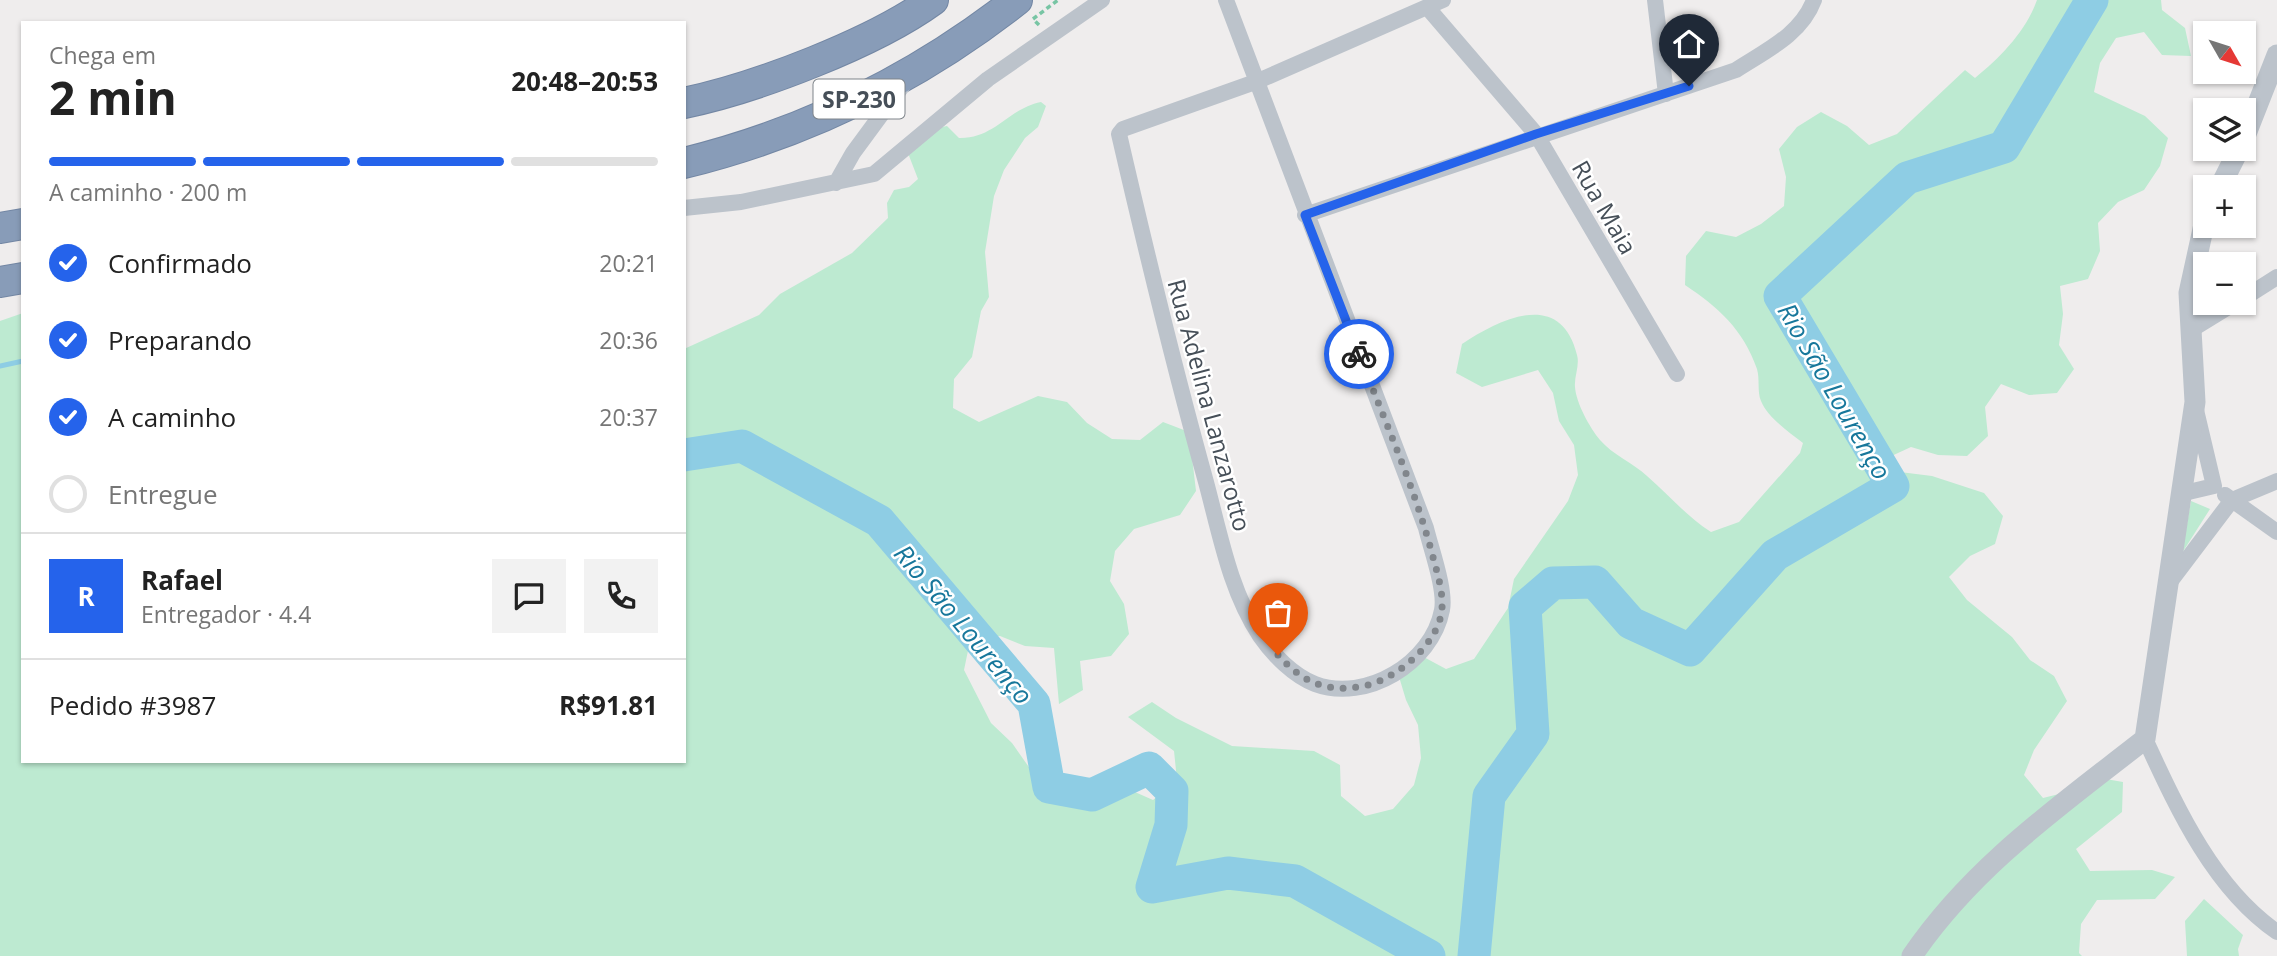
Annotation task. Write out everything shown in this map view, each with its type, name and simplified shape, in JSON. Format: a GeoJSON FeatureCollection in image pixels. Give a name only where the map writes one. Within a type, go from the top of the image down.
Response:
{"type":"FeatureCollection","features":[{"type":"Feature","properties":{"kind":"highway"},"geometry":{"type":"LineString","coordinates":[[686,88],[830,34],[894,0]]}},
{"type":"Feature","properties":{"kind":"highway","name":"SP-230"},"geometry":{"type":"LineString","coordinates":[[686,103],[730,94],[834,52],[914,14],[933,0]]}},
{"type":"Feature","properties":{"kind":"highway"},"geometry":{"type":"LineString","coordinates":[[1008,7],[1026,0]]}},
{"type":"Feature","properties":{"kind":"highway","name":"SP-230"},"geometry":{"type":"LineString","coordinates":[[686,162],[726,152],[828,114],[913,73],[954,48],[1008,7]]}},
{"type":"Feature","properties":{"kind":"highway"},"geometry":{"type":"LineString","coordinates":[[0,228],[21,224]]}},
{"type":"Feature","properties":{"kind":"highway"},"geometry":{"type":"LineString","coordinates":[[0,282],[21,278]]}},
{"type":"Feature","properties":{"kind":"street"},"geometry":{"type":"LineString","coordinates":[[686,208],[741,202],[874,174],[891,163],[988,79],[1102,0]]}},
{"type":"Feature","properties":{"kind":"street"},"geometry":{"type":"LineString","coordinates":[[1226,0],[1305,215],[1536,134],[1735,70],[1789,36],[1810,10],[1814,0]]}},
{"type":"Feature","properties":{"kind":"street"},"geometry":{"type":"LineString","coordinates":[[1258,81],[1443,0]]}},
{"type":"Feature","properties":{"kind":"street"},"geometry":{"type":"LineString","coordinates":[[1655,0],[1666,93]]}},
{"type":"Feature","properties":{"kind":"street","name":"Rua Maia"},"geometry":{"type":"LineString","coordinates":[[1427,7],[1536,134],[1677,374]]}},
{"type":"Feature","properties":{"kind":"street"},"geometry":{"type":"LineString","coordinates":[[2256,108],[2277,55]]}},
{"type":"Feature","properties":{"kind":"street"},"geometry":{"type":"LineString","coordinates":[[835,183],[853,153],[913,73]]}},
{"type":"Feature","properties":{"kind":"street","name":"Rua Adelina Lanzarotto"},"geometry":{"type":"LineString","coordinates":[[1258,81],[1120,131],[1166,338],[1235,586],[1261,636],[1295,674],[1317,685],[1356,687],[1378,682],[1401,671],[1428,642],[1443,609],[1426,528],[1305,215]]}},
{"type":"Feature","properties":{"kind":"street"},"geometry":{"type":"LineString","coordinates":[[2201,238],[2189,293],[2190,330],[2195,402],[2214,486],[2277,532]]}},
{"type":"Feature","properties":{"kind":"street"},"geometry":{"type":"LineString","coordinates":[[2256,290],[2277,277]]}},
{"type":"Feature","properties":{"kind":"street"},"geometry":{"type":"LineString","coordinates":[[2190,330],[2215,315]]}},
{"type":"Feature","properties":{"kind":"street"},"geometry":{"type":"LineString","coordinates":[[2195,402],[2146,739],[2194,835],[2243,904],[2277,932]]}},
{"type":"Feature","properties":{"kind":"street"},"geometry":{"type":"LineString","coordinates":[[2169,584],[2232,500],[2277,481]]}},
{"type":"Feature","properties":{"kind":"street"},"geometry":{"type":"LineString","coordinates":[[2180,494],[2214,486]]}},
{"type":"Feature","properties":{"kind":"street"},"geometry":{"type":"LineString","coordinates":[[1912,956],[1939,916],[2005,849],[2146,739]]}},
{"type":"Feature","properties":{"kind":"green space"},"geometry":{"type":"Polygon","coordinates":[[[2037,0],[2161,0],[2162,10],[2185,28],[2191,56],[2162,55],[2144,32],[2116,38],[2100,63],[2094,92],[2145,116],[2168,138],[2160,166],[2144,190],[2118,202],[2098,223],[2100,251],[2088,279],[2060,286],[2063,314],[2059,345],[2074,369],[2057,393],[2029,395],[2001,384],[1985,407],[1988,436],[1967,456],[1938,455],[1911,447],[1885,459],[1900,472],[1932,476],[1984,493],[2003,516],[1995,544],[1970,556],[1949,577],[1967,600],[2012,637],[2030,660],[2054,676],[2067,701],[2034,750],[2024,775],[2043,798],[2071,791],[2094,777],[2123,782],[2122,812],[2076,849],[2090,871],[2152,870],[2175,877],[2155,899],[2097,900],[2081,924],[2079,953],[2082,956],[0,956],[0,321],[21,314],[21,763],[686,763],[686,348],[759,315],[780,294],[852,253],[888,218],[887,203],[894,190],[909,187],[918,179],[906,148],[919,132],[947,126],[959,138],[972,137],[992,129],[1020,110],[1041,102],[1046,106],[1038,127],[1025,138],[1004,170],[994,196],[985,252],[989,297],[981,311],[972,357],[954,379],[953,408],[979,422],[1038,396],[1067,402],[1087,423],[1112,439],[1140,440],[1163,422],[1189,432],[1196,491],[1180,515],[1134,529],[1115,551],[1110,581],[1124,604],[1129,634],[1111,656],[1080,661],[1083,690],[1059,704],[1054,648],[1025,646],[1000,636],[970,641],[964,670],[991,723],[1012,743],[1045,790],[1073,787],[1101,777],[1153,800],[1177,780],[1174,751],[1128,717],[1152,702],[1176,718],[1232,746],[1314,751],[1340,765],[1341,796],[1365,816],[1393,809],[1414,785],[1421,758],[1418,725],[1406,700],[1397,670],[1420,655],[1446,669],[1474,659],[1508,608],[1514,579],[1568,501],[1578,475],[1574,445],[1559,421],[1553,393],[1538,370],[1482,387],[1456,373],[1462,344],[1494,325],[1528,315],[1544,316],[1558,322],[1569,335],[1577,355],[1575,383],[1578,400],[1600,440],[1641,471],[1711,532],[1739,522],[1800,453],[1803,443],[1779,424],[1764,407],[1760,397],[1757,369],[1737,331],[1719,311],[1685,285],[1686,256],[1706,231],[1736,237],[1761,224],[1784,206],[1786,177],[1779,149],[1797,127],[1821,112],[1847,126],[1869,145],[1897,134],[1965,70],[1975,78],[1994,61],[2012,43],[2037,0]]]}},
{"type":"Feature","properties":{"kind":"green space"},"geometry":{"type":"Polygon","coordinates":[[[2191,501],[2210,509],[2182,553],[2191,501]]]}},
{"type":"Feature","properties":{"kind":"green space"},"geometry":{"type":"Polygon","coordinates":[[[2204,899],[2243,935],[2238,949],[2239,956],[2187,956],[2185,921],[2204,899]]]}},
{"type":"Feature","properties":{"kind":"waterway","name":"Rio São Lourenço"},"geometry":{"type":"LineString","coordinates":[[1474,956],[1489,796],[1533,734],[1525,607],[1553,583],[1595,582],[1631,623],[1690,650],[1775,555],[1893,486],[1780,296],[1907,178],[2004,147],[2092,0]]}},
{"type":"Feature","properties":{"kind":"waterway","name":"Rio São Lourenço"},"geometry":{"type":"LineString","coordinates":[[0,366],[21,361]]}},
{"type":"Feature","properties":{"kind":"waterway","name":"Rio São Lourenço"},"geometry":{"type":"LineString","coordinates":[[686,455],[742,446],[879,521],[1034,704],[1049,787],[1092,795],[1149,768],[1172,791],[1171,825],[1152,887],[1228,873],[1295,881],[1429,956]]}},
{"type":"Feature","properties":{"kind":"way so far"},"geometry":{"type":"LineString","coordinates":[[1278,655],[1295,674],[1317,685],[1356,687],[1378,682],[1401,671],[1428,642],[1443,609],[1426,528],[1359,354]]}},
{"type":"Feature","properties":{"kind":"route"},"geometry":{"type":"LineString","coordinates":[[1359,354],[1305,215],[1536,134],[1689,86]]}}]}
